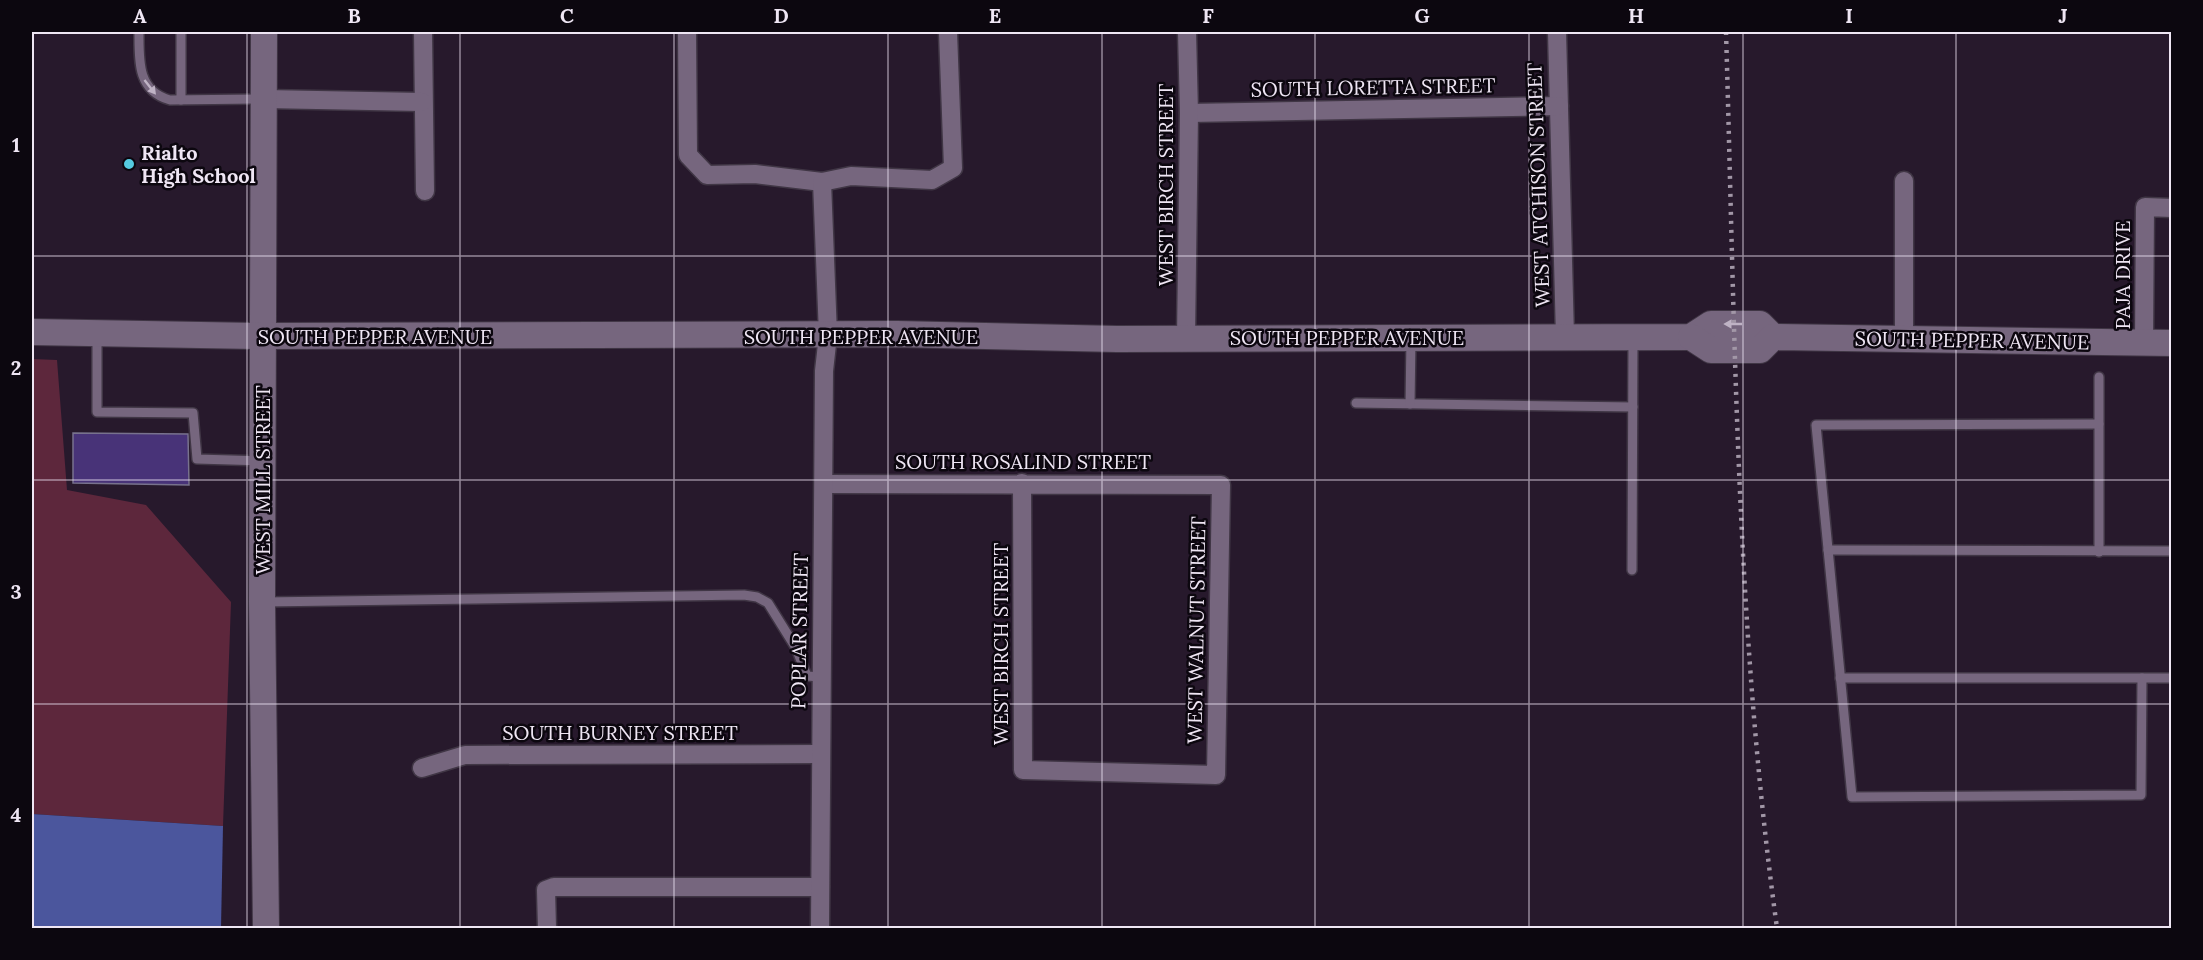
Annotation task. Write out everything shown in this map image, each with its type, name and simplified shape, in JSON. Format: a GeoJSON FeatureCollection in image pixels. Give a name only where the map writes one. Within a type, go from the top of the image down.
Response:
{"type":"FeatureCollection","features":[{"type":"Feature","properties":{"kind":"main road","name":"WEST MILL STREET"},"geometry":{"type":"LineString","coordinates":[[264,32],[262,602],[266,928]]}},
{"type":"Feature","properties":{"kind":"main road","name":"SOUTH PEPPER AVENUE"},"geometry":{"type":"LineString","coordinates":[[32,332],[262,336],[1691,337],[1711,350],[1760,350],[1773,337],[2172,343]]}},
{"type":"Feature","properties":{"kind":"street"},"geometry":{"type":"LineString","coordinates":[[423,32],[422,102],[426,191]]}},
{"type":"Feature","properties":{"kind":"street"},"geometry":{"type":"LineString","coordinates":[[687,32],[688,154],[707,175],[755,174],[822,182],[851,176],[932,180],[953,168],[948,32]]}},
{"type":"Feature","properties":{"kind":"street","name":"WEST BIRCH STREET"},"geometry":{"type":"LineString","coordinates":[[1186,338],[1189,113],[1187,32]]}},
{"type":"Feature","properties":{"kind":"street","name":"WEST ATCHISON STREET"},"geometry":{"type":"LineString","coordinates":[[1557,32],[1565,337]]}},
{"type":"Feature","properties":{"kind":"street"},"geometry":{"type":"LineString","coordinates":[[265,99],[422,102]]}},
{"type":"Feature","properties":{"kind":"street","name":"SOUTH LORETTA STREET"},"geometry":{"type":"LineString","coordinates":[[1189,113],[1559,106]]}},
{"type":"Feature","properties":{"kind":"street"},"geometry":{"type":"LineString","coordinates":[[1904,181],[1904,339]]}},
{"type":"Feature","properties":{"kind":"street","name":"POPLAR STREET"},"geometry":{"type":"LineString","coordinates":[[820,928],[819,754],[824,371],[828,335],[822,182]]}},
{"type":"Feature","properties":{"kind":"street","name":"PAJA DRIVE"},"geometry":{"type":"LineString","coordinates":[[2144,343],[2145,207],[2172,208]]}},
{"type":"Feature","properties":{"kind":"street","name":"WEST BIRCH STREET"},"geometry":{"type":"LineString","coordinates":[[1022,483],[1023,770],[1216,775]]}},
{"type":"Feature","properties":{"kind":"street","name":"SOUTH ROSALIND STREET"},"geometry":{"type":"LineString","coordinates":[[824,484],[1221,485]]}},
{"type":"Feature","properties":{"kind":"street","name":"WEST WALNUT STREET"},"geometry":{"type":"LineString","coordinates":[[1216,775],[1221,485]]}},
{"type":"Feature","properties":{"kind":"street","name":"SOUTH BURNEY STREET"},"geometry":{"type":"LineString","coordinates":[[422,768],[465,755],[819,754]]}},
{"type":"Feature","properties":{"kind":"street"},"geometry":{"type":"LineString","coordinates":[[547,928],[546,890],[558,887],[820,887]]}},
{"type":"Feature","properties":{"kind":"lane"},"geometry":{"type":"LineString","coordinates":[[139,32],[139,69],[147,86],[159,97],[181,100],[265,99]]}},
{"type":"Feature","properties":{"kind":"lane"},"geometry":{"type":"LineString","coordinates":[[181,32],[181,100]]}},
{"type":"Feature","properties":{"kind":"lane"},"geometry":{"type":"LineString","coordinates":[[97,333],[97,412],[193,413],[197,459],[262,461]]}},
{"type":"Feature","properties":{"kind":"lane"},"geometry":{"type":"LineString","coordinates":[[1410,404],[1411,337]]}},
{"type":"Feature","properties":{"kind":"lane"},"geometry":{"type":"LineString","coordinates":[[1632,570],[1633,337]]}},
{"type":"Feature","properties":{"kind":"lane"},"geometry":{"type":"LineString","coordinates":[[2099,377],[2099,552]]}},
{"type":"Feature","properties":{"kind":"lane"},"geometry":{"type":"LineString","coordinates":[[1356,403],[1633,407]]}},
{"type":"Feature","properties":{"kind":"lane"},"geometry":{"type":"LineString","coordinates":[[2099,424],[1816,425],[1852,797],[2141,795],[2142,678]]}},
{"type":"Feature","properties":{"kind":"lane"},"geometry":{"type":"LineString","coordinates":[[1828,550],[2172,551]]}},
{"type":"Feature","properties":{"kind":"lane"},"geometry":{"type":"LineString","coordinates":[[262,602],[744,595],[757,597],[768,603],[796,648],[804,672],[807,676],[821,676]]}},
{"type":"Feature","properties":{"kind":"lane"},"geometry":{"type":"LineString","coordinates":[[1840,678],[2172,678]]}},
{"type":"Feature","properties":{"kind":"shaded area"},"geometry":{"type":"Polygon","coordinates":[[[32,359],[57,360],[67,490],[146,505],[231,602],[223,826],[32,814],[32,359]]]}},
{"type":"Feature","properties":{"kind":"water"},"geometry":{"type":"Polygon","coordinates":[[[32,814],[223,826],[221,928],[32,928],[32,814]]]}},
{"type":"Feature","properties":{"kind":"building"},"geometry":{"type":"Polygon","coordinates":[[[73,433],[188,434],[189,485],[73,483],[73,433]]]}},
{"type":"Feature","properties":{"kind":"railway"},"geometry":{"type":"LineString","coordinates":[[1726,32],[1735,368],[1745,593],[1763,817],[1777,928]]}},
{"type":"Feature","properties":{"kind":"place","name":"Rialto High School"},"geometry":{"type":"Point","coordinates":[129,164]}}]}
